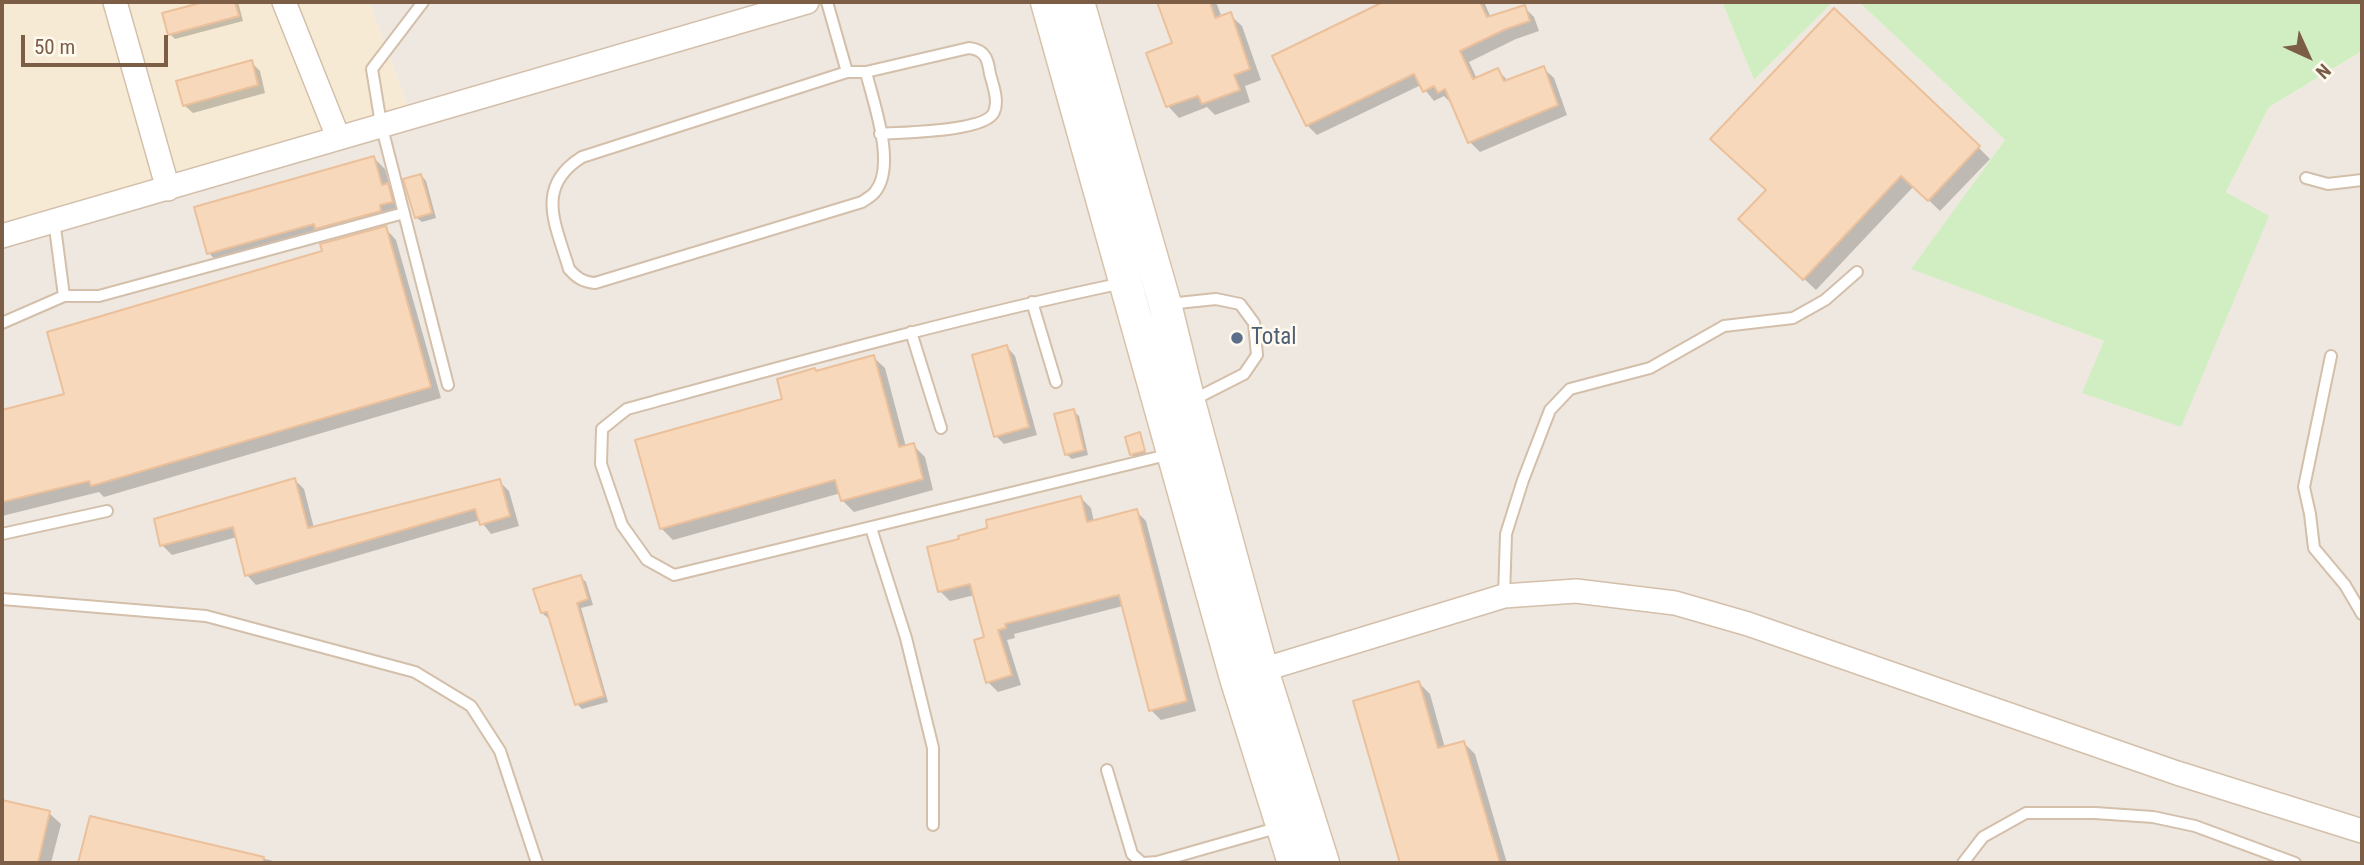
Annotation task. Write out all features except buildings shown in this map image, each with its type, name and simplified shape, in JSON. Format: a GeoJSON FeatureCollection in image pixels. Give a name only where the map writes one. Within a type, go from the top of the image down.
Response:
{"type":"FeatureCollection","features":[{"type":"Feature","properties":{"kind":"main road"},"geometry":{"type":"LineString","coordinates":[[1047,2],[1173,454],[1249,674],[1323,863]]}},
{"type":"Feature","properties":{"kind":"main road"},"geometry":{"type":"LineString","coordinates":[[1078,2],[1165,304],[1282,827],[1294,863]]}},
{"type":"Feature","properties":{"kind":"street"},"geometry":{"type":"LineString","coordinates":[[115,2],[168,189]]}},
{"type":"Feature","properties":{"kind":"street"},"geometry":{"type":"LineString","coordinates":[[284,2],[338,137]]}},
{"type":"Feature","properties":{"kind":"street"},"geometry":{"type":"LineString","coordinates":[[2,236],[807,2]]}},
{"type":"Feature","properties":{"kind":"street"},"geometry":{"type":"LineString","coordinates":[[1249,674],[1504,596],[1576,591],[1675,603],[1748,624],[2177,773],[2362,831]]}},
{"type":"Feature","properties":{"kind":"lane"},"geometry":{"type":"LineString","coordinates":[[423,2],[372,69],[381,124],[448,385]]}},
{"type":"Feature","properties":{"kind":"lane"},"geometry":{"type":"LineString","coordinates":[[827,2],[847,72]]}},
{"type":"Feature","properties":{"kind":"lane"},"geometry":{"type":"LineString","coordinates":[[866,72],[885,168],[875,192],[862,202],[595,283],[585,282],[569,269],[552,208],[556,184],[567,167],[582,157],[847,72],[866,72],[970,48],[978,49],[987,57],[996,104],[989,119],[979,125],[880,134]]}},
{"type":"Feature","properties":{"kind":"lane"},"geometry":{"type":"LineString","coordinates":[[2306,178],[2328,184],[2362,180]]}},
{"type":"Feature","properties":{"kind":"lane"},"geometry":{"type":"LineString","coordinates":[[2,323],[64,296],[99,296],[404,213]]}},
{"type":"Feature","properties":{"kind":"lane"},"geometry":{"type":"LineString","coordinates":[[54,220],[64,296]]}},
{"type":"Feature","properties":{"kind":"lane"},"geometry":{"type":"LineString","coordinates":[[1504,596],[1506,534],[1523,480],[1550,410],[1570,389],[1598,379],[1650,368],[1724,327],[1793,318],[1825,300],[1857,272]]}},
{"type":"Feature","properties":{"kind":"lane"},"geometry":{"type":"LineString","coordinates":[[1126,283],[1032,302],[911,332],[627,409],[602,429],[601,464],[622,525],[647,560],[674,575],[1173,454]]}},
{"type":"Feature","properties":{"kind":"lane"},"geometry":{"type":"LineString","coordinates":[[1165,304],[1216,299],[1228,301],[1240,304],[1254,323],[1257,355],[1244,374],[1189,402]]}},
{"type":"Feature","properties":{"kind":"lane"},"geometry":{"type":"LineString","coordinates":[[1032,302],[1056,382]]}},
{"type":"Feature","properties":{"kind":"lane"},"geometry":{"type":"LineString","coordinates":[[911,332],[942,428]]}},
{"type":"Feature","properties":{"kind":"lane"},"geometry":{"type":"LineString","coordinates":[[2331,356],[2304,487],[2314,548],[2346,585],[2362,614]]}},
{"type":"Feature","properties":{"kind":"lane"},"geometry":{"type":"LineString","coordinates":[[2,534],[107,511]]}},
{"type":"Feature","properties":{"kind":"lane"},"geometry":{"type":"LineString","coordinates":[[871,528],[906,638],[933,748],[933,825]]}},
{"type":"Feature","properties":{"kind":"lane"},"geometry":{"type":"LineString","coordinates":[[2,599],[206,616],[415,672],[471,706],[500,751],[537,863]]}},
{"type":"Feature","properties":{"kind":"lane"},"geometry":{"type":"LineString","coordinates":[[1107,770],[1132,853],[1143,863],[1157,862],[1282,827]]}},
{"type":"Feature","properties":{"kind":"lane"},"geometry":{"type":"LineString","coordinates":[[1963,863],[1983,837],[2026,813],[2095,813],[2153,817],[2195,826],[2295,863]]}},
{"type":"Feature","properties":{"kind":"shaded area"},"geometry":{"type":"Polygon","coordinates":[[[2,2],[369,2],[416,128],[2,243],[2,2]]]}},
{"type":"Feature","properties":{"kind":"shaded area"},"geometry":{"type":"Polygon","coordinates":[[[369,2],[1722,2],[1754,80],[1833,2],[1859,2],[2005,140],[1912,269],[2104,341],[2268,216],[2226,192],[2269,107],[2362,51],[2362,863],[2,863],[2,243],[416,128],[369,2]]]}},
{"type":"Feature","properties":{"kind":"green space"},"geometry":{"type":"Polygon","coordinates":[[[1722,2],[1833,2],[1754,80],[1722,2]]]}},
{"type":"Feature","properties":{"kind":"green space"},"geometry":{"type":"Polygon","coordinates":[[[1859,2],[2362,2],[2362,51],[2269,107],[2226,192],[2269,216],[2181,427],[2082,393],[2104,341],[1911,269],[2005,140],[1859,2]]]}},
{"type":"Feature","properties":{"kind":"place","name":"Total"},"geometry":{"type":"Point","coordinates":[1237,338]}}]}
